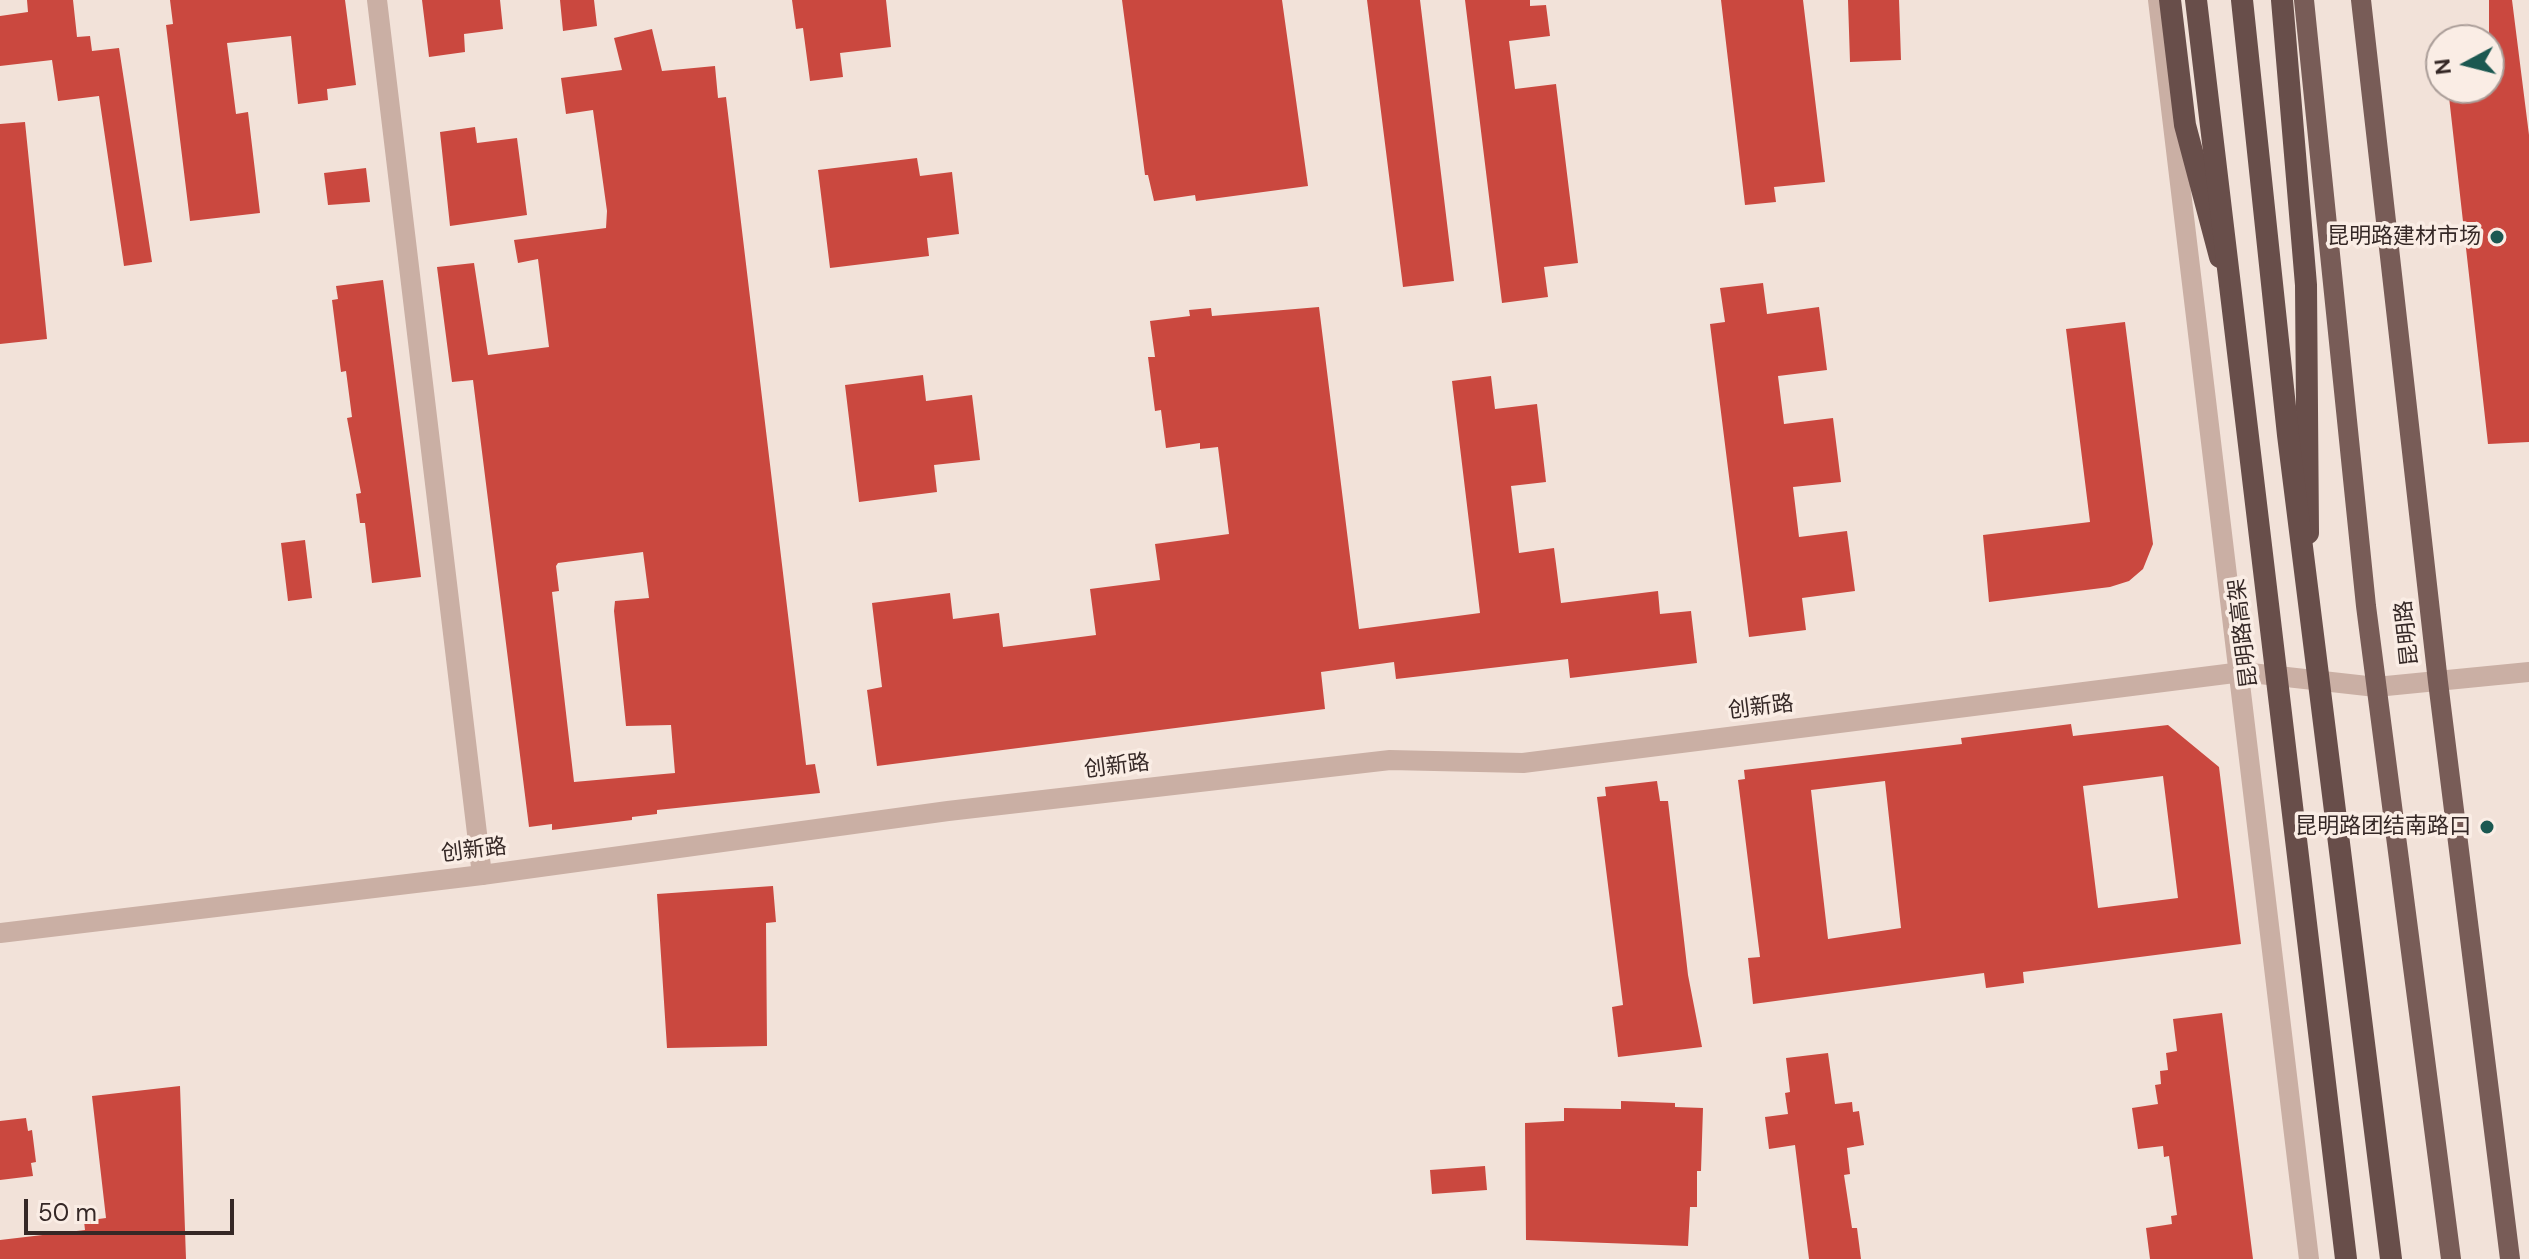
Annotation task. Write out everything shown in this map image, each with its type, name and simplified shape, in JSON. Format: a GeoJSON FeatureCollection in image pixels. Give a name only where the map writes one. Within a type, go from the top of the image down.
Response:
{"type":"FeatureCollection","features":[{"type":"Feature","properties":{"kind":"highway"},"geometry":{"type":"LineString","coordinates":[[2170,0],[2185,125],[2229,294]]}},
{"type":"Feature","properties":{"kind":"highway","name":"昆明路高架"},"geometry":{"type":"LineString","coordinates":[[2196,0],[2346,1259]]}},
{"type":"Feature","properties":{"kind":"highway"},"geometry":{"type":"LineString","coordinates":[[2242,0],[2310,610],[2391,1259]]}},
{"type":"Feature","properties":{"kind":"highway"},"geometry":{"type":"LineString","coordinates":[[2282,0],[2306,285],[2310,610]]}},
{"type":"Feature","properties":{"kind":"main road","name":"昆明路"},"geometry":{"type":"LineString","coordinates":[[2304,0],[2376,687],[2451,1259]]}},
{"type":"Feature","properties":{"kind":"main road","name":"昆明路"},"geometry":{"type":"LineString","coordinates":[[2361,0],[2438,682],[2510,1259]]}},
{"type":"Feature","properties":{"kind":"street"},"geometry":{"type":"LineString","coordinates":[[377,0],[482,875]]}},
{"type":"Feature","properties":{"kind":"street"},"geometry":{"type":"LineString","coordinates":[[2158,0],[2242,672],[2309,1259]]}},
{"type":"Feature","properties":{"kind":"street","name":"创新路"},"geometry":{"type":"LineString","coordinates":[[0,933],[482,875],[948,811],[1295,770],[1390,760],[1523,763],[2242,672],[2376,687],[2529,672]]}},
{"type":"Feature","properties":{"kind":"building"},"geometry":{"type":"Polygon","coordinates":[[[27,0],[73,0],[77,37],[90,36],[92,51],[119,48],[152,262],[124,266],[99,96],[58,101],[52,60],[0,66],[0,16],[28,12],[27,0]]]}},
{"type":"Feature","properties":{"kind":"building"},"geometry":{"type":"Polygon","coordinates":[[[170,0],[345,0],[356,85],[327,89],[328,100],[298,104],[291,36],[227,43],[236,114],[248,112],[260,213],[190,221],[166,25],[173,24],[170,0]]]}},
{"type":"Feature","properties":{"kind":"building"},"geometry":{"type":"Polygon","coordinates":[[[422,0],[500,0],[503,29],[464,34],[465,52],[429,57],[422,0]]]}},
{"type":"Feature","properties":{"kind":"building"},"geometry":{"type":"Polygon","coordinates":[[[560,0],[594,0],[597,26],[563,31],[560,0]]]}},
{"type":"Feature","properties":{"kind":"building"},"geometry":{"type":"Polygon","coordinates":[[[792,0],[886,0],[891,47],[840,53],[843,77],[810,81],[803,28],[796,29],[792,0]]]}},
{"type":"Feature","properties":{"kind":"building"},"geometry":{"type":"Polygon","coordinates":[[[1122,0],[1282,0],[1308,186],[1196,201],[1195,195],[1154,201],[1148,175],[1145,175],[1122,0]]]}},
{"type":"Feature","properties":{"kind":"building"},"geometry":{"type":"Polygon","coordinates":[[[1367,0],[1420,0],[1454,281],[1403,287],[1367,0]]]}},
{"type":"Feature","properties":{"kind":"building"},"geometry":{"type":"Polygon","coordinates":[[[1465,0],[1530,0],[1530,6],[1546,5],[1550,36],[1509,41],[1515,89],[1556,84],[1578,263],[1544,267],[1548,297],[1502,303],[1465,0]]]}},
{"type":"Feature","properties":{"kind":"building"},"geometry":{"type":"Polygon","coordinates":[[[1721,0],[1803,0],[1825,182],[1774,187],[1776,202],[1745,205],[1721,0]]]}},
{"type":"Feature","properties":{"kind":"building"},"geometry":{"type":"Polygon","coordinates":[[[1848,0],[1899,0],[1901,60],[1850,62],[1848,0]]]}},
{"type":"Feature","properties":{"kind":"building","name":"昆明路建材市场"},"geometry":{"type":"Polygon","coordinates":[[[2489,0],[2512,0],[2529,135],[2529,442],[2488,444],[2450,104],[2505,104],[2505,24],[2489,24],[2489,0]]]}},
{"type":"Feature","properties":{"kind":"building"},"geometry":{"type":"Polygon","coordinates":[[[652,29],[662,71],[715,66],[718,98],[726,97],[806,765],[815,764],[820,793],[657,810],[657,814],[632,817],[632,820],[552,830],[552,824],[529,827],[473,380],[452,382],[437,267],[474,263],[488,355],[549,347],[538,259],[518,263],[514,240],[606,228],[607,211],[593,110],[566,114],[561,78],[622,70],[614,38],[652,29]],[[643,552],[558,563],[556,566],[559,591],[552,592],[574,782],[675,773],[671,725],[626,726],[615,601],[649,598],[643,552]]]}},
{"type":"Feature","properties":{"kind":"building"},"geometry":{"type":"Polygon","coordinates":[[[25,122],[47,339],[0,344],[0,124],[25,122]]]}},
{"type":"Feature","properties":{"kind":"building"},"geometry":{"type":"Polygon","coordinates":[[[475,127],[477,143],[517,138],[527,215],[450,226],[440,132],[475,127]]]}},
{"type":"Feature","properties":{"kind":"building"},"geometry":{"type":"Polygon","coordinates":[[[917,158],[920,176],[952,172],[959,234],[927,238],[929,256],[830,268],[818,170],[917,158]]]}},
{"type":"Feature","properties":{"kind":"building"},"geometry":{"type":"Polygon","coordinates":[[[366,168],[370,202],[328,205],[324,173],[366,168]]]}},
{"type":"Feature","properties":{"kind":"building"},"geometry":{"type":"Polygon","coordinates":[[[383,280],[421,577],[372,583],[365,523],[360,523],[356,494],[361,493],[347,418],[352,417],[346,371],[341,372],[332,300],[338,299],[336,286],[383,280]]]}},
{"type":"Feature","properties":{"kind":"building"},"geometry":{"type":"Polygon","coordinates":[[[1763,283],[1767,314],[1819,307],[1827,370],[1778,376],[1784,424],[1833,418],[1841,482],[1793,487],[1799,537],[1847,531],[1855,591],[1802,598],[1806,630],[1749,637],[1710,324],[1725,322],[1720,288],[1763,283]]]}},
{"type":"Feature","properties":{"kind":"building"},"geometry":{"type":"Polygon","coordinates":[[[1319,307],[1359,629],[1480,613],[1452,381],[1491,376],[1495,409],[1537,404],[1546,482],[1511,486],[1519,553],[1554,548],[1561,603],[1658,591],[1660,614],[1691,611],[1697,663],[1570,678],[1568,659],[1396,679],[1394,662],[1321,672],[1325,709],[877,766],[867,690],[882,687],[872,603],[950,593],[953,619],[999,613],[1003,647],[1096,635],[1090,589],[1160,580],[1155,544],[1229,534],[1218,447],[1200,449],[1200,443],[1166,448],[1161,410],[1155,411],[1148,357],[1155,357],[1150,321],[1190,316],[1189,310],[1211,308],[1212,316],[1319,307]]]}},
{"type":"Feature","properties":{"kind":"building"},"geometry":{"type":"Polygon","coordinates":[[[2125,322],[2153,544],[2143,569],[2129,581],[2110,587],[1989,602],[1983,535],[2090,522],[2066,329],[2125,322]]]}},
{"type":"Feature","properties":{"kind":"building"},"geometry":{"type":"Polygon","coordinates":[[[923,375],[926,401],[972,395],[980,460],[934,465],[937,492],[859,502],[845,385],[923,375]]]}},
{"type":"Feature","properties":{"kind":"building"},"geometry":{"type":"Polygon","coordinates":[[[305,540],[312,598],[288,601],[281,543],[305,540]]]}},
{"type":"Feature","properties":{"kind":"building"},"geometry":{"type":"Polygon","coordinates":[[[2071,724],[2073,736],[2168,725],[2219,767],[2241,944],[2023,972],[2024,983],[1986,988],[1984,973],[1753,1004],[1748,958],[1760,957],[1738,780],[1745,779],[1744,770],[1962,744],[1961,738],[2071,724]],[[2163,776],[2083,786],[2098,908],[2178,898],[2163,776]],[[1885,781],[1811,790],[1828,939],[1901,928],[1885,781]]]}},
{"type":"Feature","properties":{"kind":"building"},"geometry":{"type":"Polygon","coordinates":[[[1657,781],[1660,801],[1668,801],[1688,975],[1702,1047],[1618,1057],[1612,1007],[1623,1005],[1597,797],[1606,796],[1605,787],[1657,781]]]}},
{"type":"Feature","properties":{"kind":"building"},"geometry":{"type":"Polygon","coordinates":[[[773,886],[776,922],[766,923],[767,1046],[667,1048],[657,894],[773,886]]]}},
{"type":"Feature","properties":{"kind":"building"},"geometry":{"type":"Polygon","coordinates":[[[2222,1013],[2253,1259],[2150,1259],[2146,1228],[2172,1224],[2171,1216],[2177,1215],[2169,1156],[2164,1157],[2163,1146],[2138,1149],[2132,1108],[2158,1104],[2155,1085],[2161,1084],[2160,1071],[2168,1070],[2166,1053],[2177,1051],[2173,1019],[2222,1013]]]}},
{"type":"Feature","properties":{"kind":"building"},"geometry":{"type":"Polygon","coordinates":[[[1828,1053],[1835,1104],[1852,1102],[1853,1112],[1859,1111],[1864,1145],[1847,1148],[1850,1174],[1844,1175],[1852,1228],[1857,1228],[1861,1259],[1809,1259],[1795,1145],[1769,1149],[1765,1117],[1788,1114],[1785,1093],[1790,1092],[1786,1058],[1828,1053]]]}},
{"type":"Feature","properties":{"kind":"building"},"geometry":{"type":"Polygon","coordinates":[[[180,1086],[186,1259],[0,1259],[0,1240],[85,1230],[84,1221],[106,1218],[92,1096],[180,1086]]]}},
{"type":"Feature","properties":{"kind":"building"},"geometry":{"type":"Polygon","coordinates":[[[1621,1101],[1675,1103],[1675,1107],[1703,1108],[1701,1171],[1697,1171],[1697,1207],[1690,1207],[1688,1246],[1526,1240],[1525,1123],[1564,1121],[1564,1108],[1621,1109],[1621,1101]]]}},
{"type":"Feature","properties":{"kind":"building"},"geometry":{"type":"Polygon","coordinates":[[[26,1118],[28,1131],[32,1130],[36,1162],[31,1163],[33,1176],[0,1180],[0,1121],[26,1118]]]}},
{"type":"Feature","properties":{"kind":"building"},"geometry":{"type":"Polygon","coordinates":[[[1485,1166],[1487,1190],[1432,1194],[1430,1170],[1485,1166]]]}},
{"type":"Feature","properties":{"kind":"place","name":"昆明路建材市场"},"geometry":{"type":"Point","coordinates":[2497,237]}},
{"type":"Feature","properties":{"kind":"place","name":"昆明路团结南路口"},"geometry":{"type":"Point","coordinates":[2487,827]}}]}
